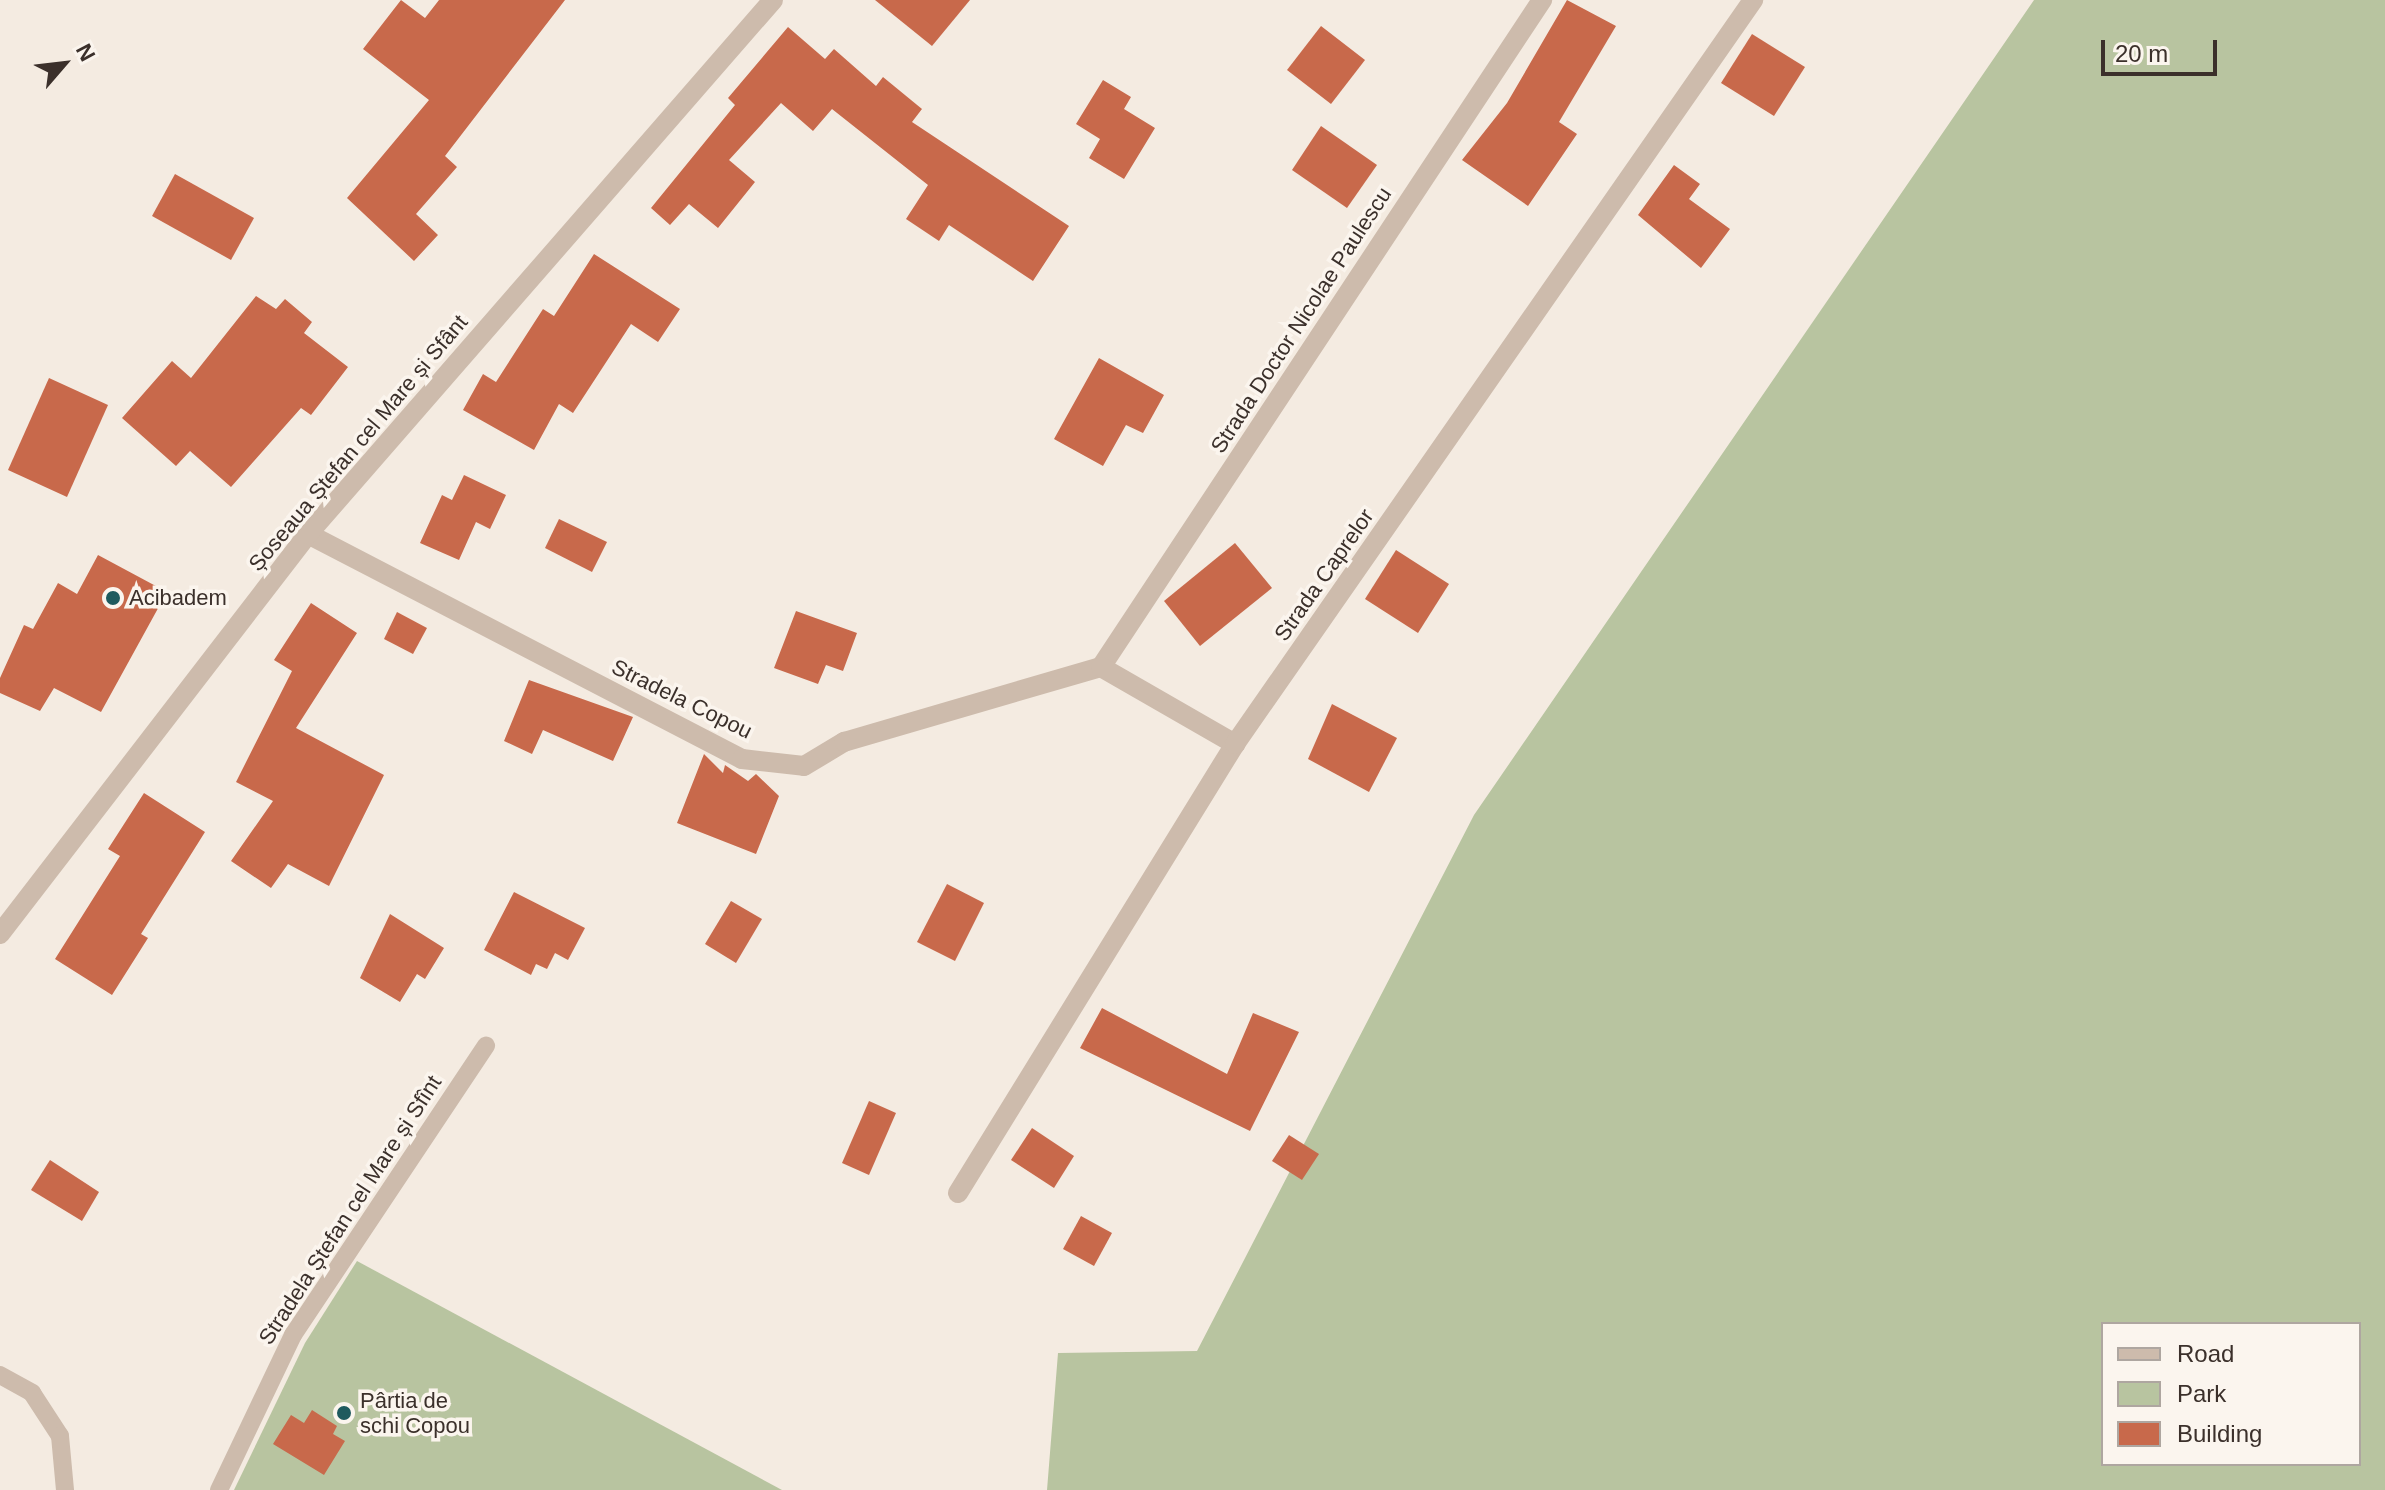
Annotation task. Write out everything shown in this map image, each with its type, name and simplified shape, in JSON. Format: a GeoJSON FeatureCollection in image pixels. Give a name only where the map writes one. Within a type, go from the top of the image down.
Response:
{"type":"FeatureCollection","features":[{"type":"Feature","properties":{"kind":"street","name":"Șoseaua Ștefan cel Mare și Sfânt"},"geometry":{"type":"LineString","coordinates":[[0,934],[308,534],[773,0]]}},
{"type":"Feature","properties":{"kind":"street","name":"Strada Doctor Nicolae Paulescu"},"geometry":{"type":"LineString","coordinates":[[1101,667],[1542,0]]}},
{"type":"Feature","properties":{"kind":"street","name":"Strada Caprelor"},"geometry":{"type":"LineString","coordinates":[[958,1193],[1235,744],[1753,0]]}},
{"type":"Feature","properties":{"kind":"street","name":"Stradela Copou"},"geometry":{"type":"LineString","coordinates":[[308,534],[742,759],[804,766],[844,742],[1101,667]]}},
{"type":"Feature","properties":{"kind":"street"},"geometry":{"type":"LineString","coordinates":[[1101,667],[1235,744]]}},
{"type":"Feature","properties":{"kind":"lane","name":"Stradela Ștefan cel Mare și Sfînt"},"geometry":{"type":"LineString","coordinates":[[219,1490],[293,1335],[486,1046]]}},
{"type":"Feature","properties":{"kind":"lane"},"geometry":{"type":"LineString","coordinates":[[0,1375],[32,1393],[60,1436],[65,1490]]}},
{"type":"Feature","properties":{"kind":"green space"},"geometry":{"type":"Polygon","coordinates":[[[2034,0],[2385,0],[2385,1490],[1047,1490],[1058,1353],[1197,1351],[1474,815],[2034,0]]]}},
{"type":"Feature","properties":{"kind":"green space"},"geometry":{"type":"Polygon","coordinates":[[[357,1261],[782,1490],[234,1490],[305,1343],[357,1261]]]}},
{"type":"Feature","properties":{"kind":"building"},"geometry":{"type":"Polygon","coordinates":[[[401,0],[425,18],[439,0],[565,0],[445,156],[457,167],[416,214],[438,235],[414,261],[347,198],[429,100],[363,49],[401,0]]]}},
{"type":"Feature","properties":{"kind":"building"},"geometry":{"type":"Polygon","coordinates":[[[875,0],[970,0],[932,46],[875,0]]]}},
{"type":"Feature","properties":{"kind":"building"},"geometry":{"type":"Polygon","coordinates":[[[1567,0],[1616,26],[1559,122],[1577,134],[1528,206],[1462,160],[1507,103],[1567,0]]]}},
{"type":"Feature","properties":{"kind":"building"},"geometry":{"type":"Polygon","coordinates":[[[1321,26],[1365,60],[1331,104],[1287,70],[1321,26]]]}},
{"type":"Feature","properties":{"kind":"building"},"geometry":{"type":"Polygon","coordinates":[[[788,27],[825,59],[834,49],[876,86],[883,77],[922,109],[912,122],[1069,226],[1033,281],[949,225],[939,241],[906,219],[928,185],[832,109],[813,131],[781,103],[729,160],[755,182],[718,228],[689,204],[670,225],[651,208],[735,105],[728,98],[788,27]]]}},
{"type":"Feature","properties":{"kind":"building"},"geometry":{"type":"Polygon","coordinates":[[[1752,34],[1805,67],[1774,116],[1721,83],[1752,34]]]}},
{"type":"Feature","properties":{"kind":"building"},"geometry":{"type":"Polygon","coordinates":[[[1103,80],[1131,97],[1124,109],[1155,128],[1124,179],[1089,158],[1100,139],[1076,124],[1103,80]]]}},
{"type":"Feature","properties":{"kind":"building"},"geometry":{"type":"Polygon","coordinates":[[[1321,126],[1377,165],[1347,208],[1292,170],[1321,126]]]}},
{"type":"Feature","properties":{"kind":"building"},"geometry":{"type":"Polygon","coordinates":[[[1674,165],[1700,184],[1689,199],[1730,229],[1701,268],[1638,215],[1674,165]]]}},
{"type":"Feature","properties":{"kind":"building"},"geometry":{"type":"Polygon","coordinates":[[[175,174],[254,218],[231,260],[152,216],[175,174]]]}},
{"type":"Feature","properties":{"kind":"building"},"geometry":{"type":"Polygon","coordinates":[[[594,254],[680,309],[658,342],[631,324],[573,413],[559,404],[534,450],[463,410],[483,374],[496,382],[543,309],[554,316],[594,254]]]}},
{"type":"Feature","properties":{"kind":"building"},"geometry":{"type":"Polygon","coordinates":[[[256,296],[276,309],[285,299],[312,322],[304,333],[348,367],[311,415],[301,408],[231,487],[190,451],[176,466],[122,418],[172,361],[191,378],[256,296]]]}},
{"type":"Feature","properties":{"kind":"building"},"geometry":{"type":"Polygon","coordinates":[[[1099,358],[1164,395],[1143,433],[1126,425],[1103,466],[1054,439],[1099,358]]]}},
{"type":"Feature","properties":{"kind":"building"},"geometry":{"type":"Polygon","coordinates":[[[49,378],[108,405],[67,497],[8,470],[49,378]]]}},
{"type":"Feature","properties":{"kind":"building"},"geometry":{"type":"Polygon","coordinates":[[[464,475],[506,495],[490,529],[476,522],[459,560],[420,543],[442,495],[452,500],[464,475]]]}},
{"type":"Feature","properties":{"kind":"building"},"geometry":{"type":"Polygon","coordinates":[[[559,519],[607,542],[592,572],[545,548],[559,519]]]}},
{"type":"Feature","properties":{"kind":"building"},"geometry":{"type":"Polygon","coordinates":[[[1235,543],[1272,588],[1200,646],[1164,601],[1235,543]]]}},
{"type":"Feature","properties":{"kind":"building"},"geometry":{"type":"Polygon","coordinates":[[[1396,550],[1449,584],[1418,633],[1365,599],[1396,550]]]}},
{"type":"Feature","properties":{"kind":"building"},"geometry":{"type":"Polygon","coordinates":[[[98,555],[167,592],[101,712],[54,688],[40,711],[0,693],[0,678],[24,625],[33,629],[58,583],[77,594],[98,555]]]}},
{"type":"Feature","properties":{"kind":"building"},"geometry":{"type":"Polygon","coordinates":[[[311,603],[357,633],[296,728],[384,775],[329,886],[288,864],[271,888],[231,861],[273,801],[236,782],[292,671],[274,660],[311,603]]]}},
{"type":"Feature","properties":{"kind":"building"},"geometry":{"type":"Polygon","coordinates":[[[796,611],[857,633],[843,671],[826,665],[818,684],[774,668],[796,611]]]}},
{"type":"Feature","properties":{"kind":"building"},"geometry":{"type":"Polygon","coordinates":[[[397,612],[427,628],[413,654],[384,639],[397,612]]]}},
{"type":"Feature","properties":{"kind":"building"},"geometry":{"type":"Polygon","coordinates":[[[529,680],[633,717],[613,761],[543,730],[532,754],[504,741],[529,680]]]}},
{"type":"Feature","properties":{"kind":"building"},"geometry":{"type":"Polygon","coordinates":[[[1332,704],[1397,738],[1369,792],[1308,759],[1332,704]]]}},
{"type":"Feature","properties":{"kind":"building"},"geometry":{"type":"Polygon","coordinates":[[[704,754],[723,773],[725,765],[748,781],[756,774],[779,796],[756,854],[677,823],[704,754]]]}},
{"type":"Feature","properties":{"kind":"building"},"geometry":{"type":"Polygon","coordinates":[[[144,793],[205,832],[141,934],[148,938],[112,995],[55,959],[120,856],[108,849],[144,793]]]}},
{"type":"Feature","properties":{"kind":"building"},"geometry":{"type":"Polygon","coordinates":[[[947,884],[984,903],[955,961],[917,942],[947,884]]]}},
{"type":"Feature","properties":{"kind":"building"},"geometry":{"type":"Polygon","coordinates":[[[514,892],[585,928],[568,960],[555,953],[547,969],[536,964],[531,975],[484,950],[514,892]]]}},
{"type":"Feature","properties":{"kind":"building"},"geometry":{"type":"Polygon","coordinates":[[[731,901],[762,919],[736,963],[705,944],[731,901]]]}},
{"type":"Feature","properties":{"kind":"building"},"geometry":{"type":"Polygon","coordinates":[[[390,914],[444,948],[425,979],[417,974],[400,1002],[360,978],[390,914]]]}},
{"type":"Feature","properties":{"kind":"building"},"geometry":{"type":"Polygon","coordinates":[[[1102,1008],[1227,1074],[1253,1013],[1299,1032],[1250,1131],[1080,1048],[1102,1008]]]}},
{"type":"Feature","properties":{"kind":"building"},"geometry":{"type":"Polygon","coordinates":[[[869,1101],[896,1113],[869,1175],[842,1163],[869,1101]]]}},
{"type":"Feature","properties":{"kind":"building"},"geometry":{"type":"Polygon","coordinates":[[[1032,1128],[1074,1156],[1054,1188],[1011,1160],[1032,1128]]]}},
{"type":"Feature","properties":{"kind":"building"},"geometry":{"type":"Polygon","coordinates":[[[1289,1135],[1319,1154],[1302,1180],[1272,1161],[1289,1135]]]}},
{"type":"Feature","properties":{"kind":"building"},"geometry":{"type":"Polygon","coordinates":[[[50,1160],[99,1192],[82,1221],[31,1190],[50,1160]]]}},
{"type":"Feature","properties":{"kind":"building"},"geometry":{"type":"Polygon","coordinates":[[[1081,1216],[1112,1233],[1094,1266],[1063,1249],[1081,1216]]]}},
{"type":"Feature","properties":{"kind":"building"},"geometry":{"type":"Polygon","coordinates":[[[312,1410],[337,1426],[333,1434],[345,1441],[324,1475],[273,1444],[291,1415],[304,1423],[312,1410]]]}},
{"type":"Feature","properties":{"kind":"place","name":"Acibadem"},"geometry":{"type":"Point","coordinates":[113,598]}},
{"type":"Feature","properties":{"kind":"place","name":"Pârtia de schi Copou"},"geometry":{"type":"Point","coordinates":[344,1413]}}]}
